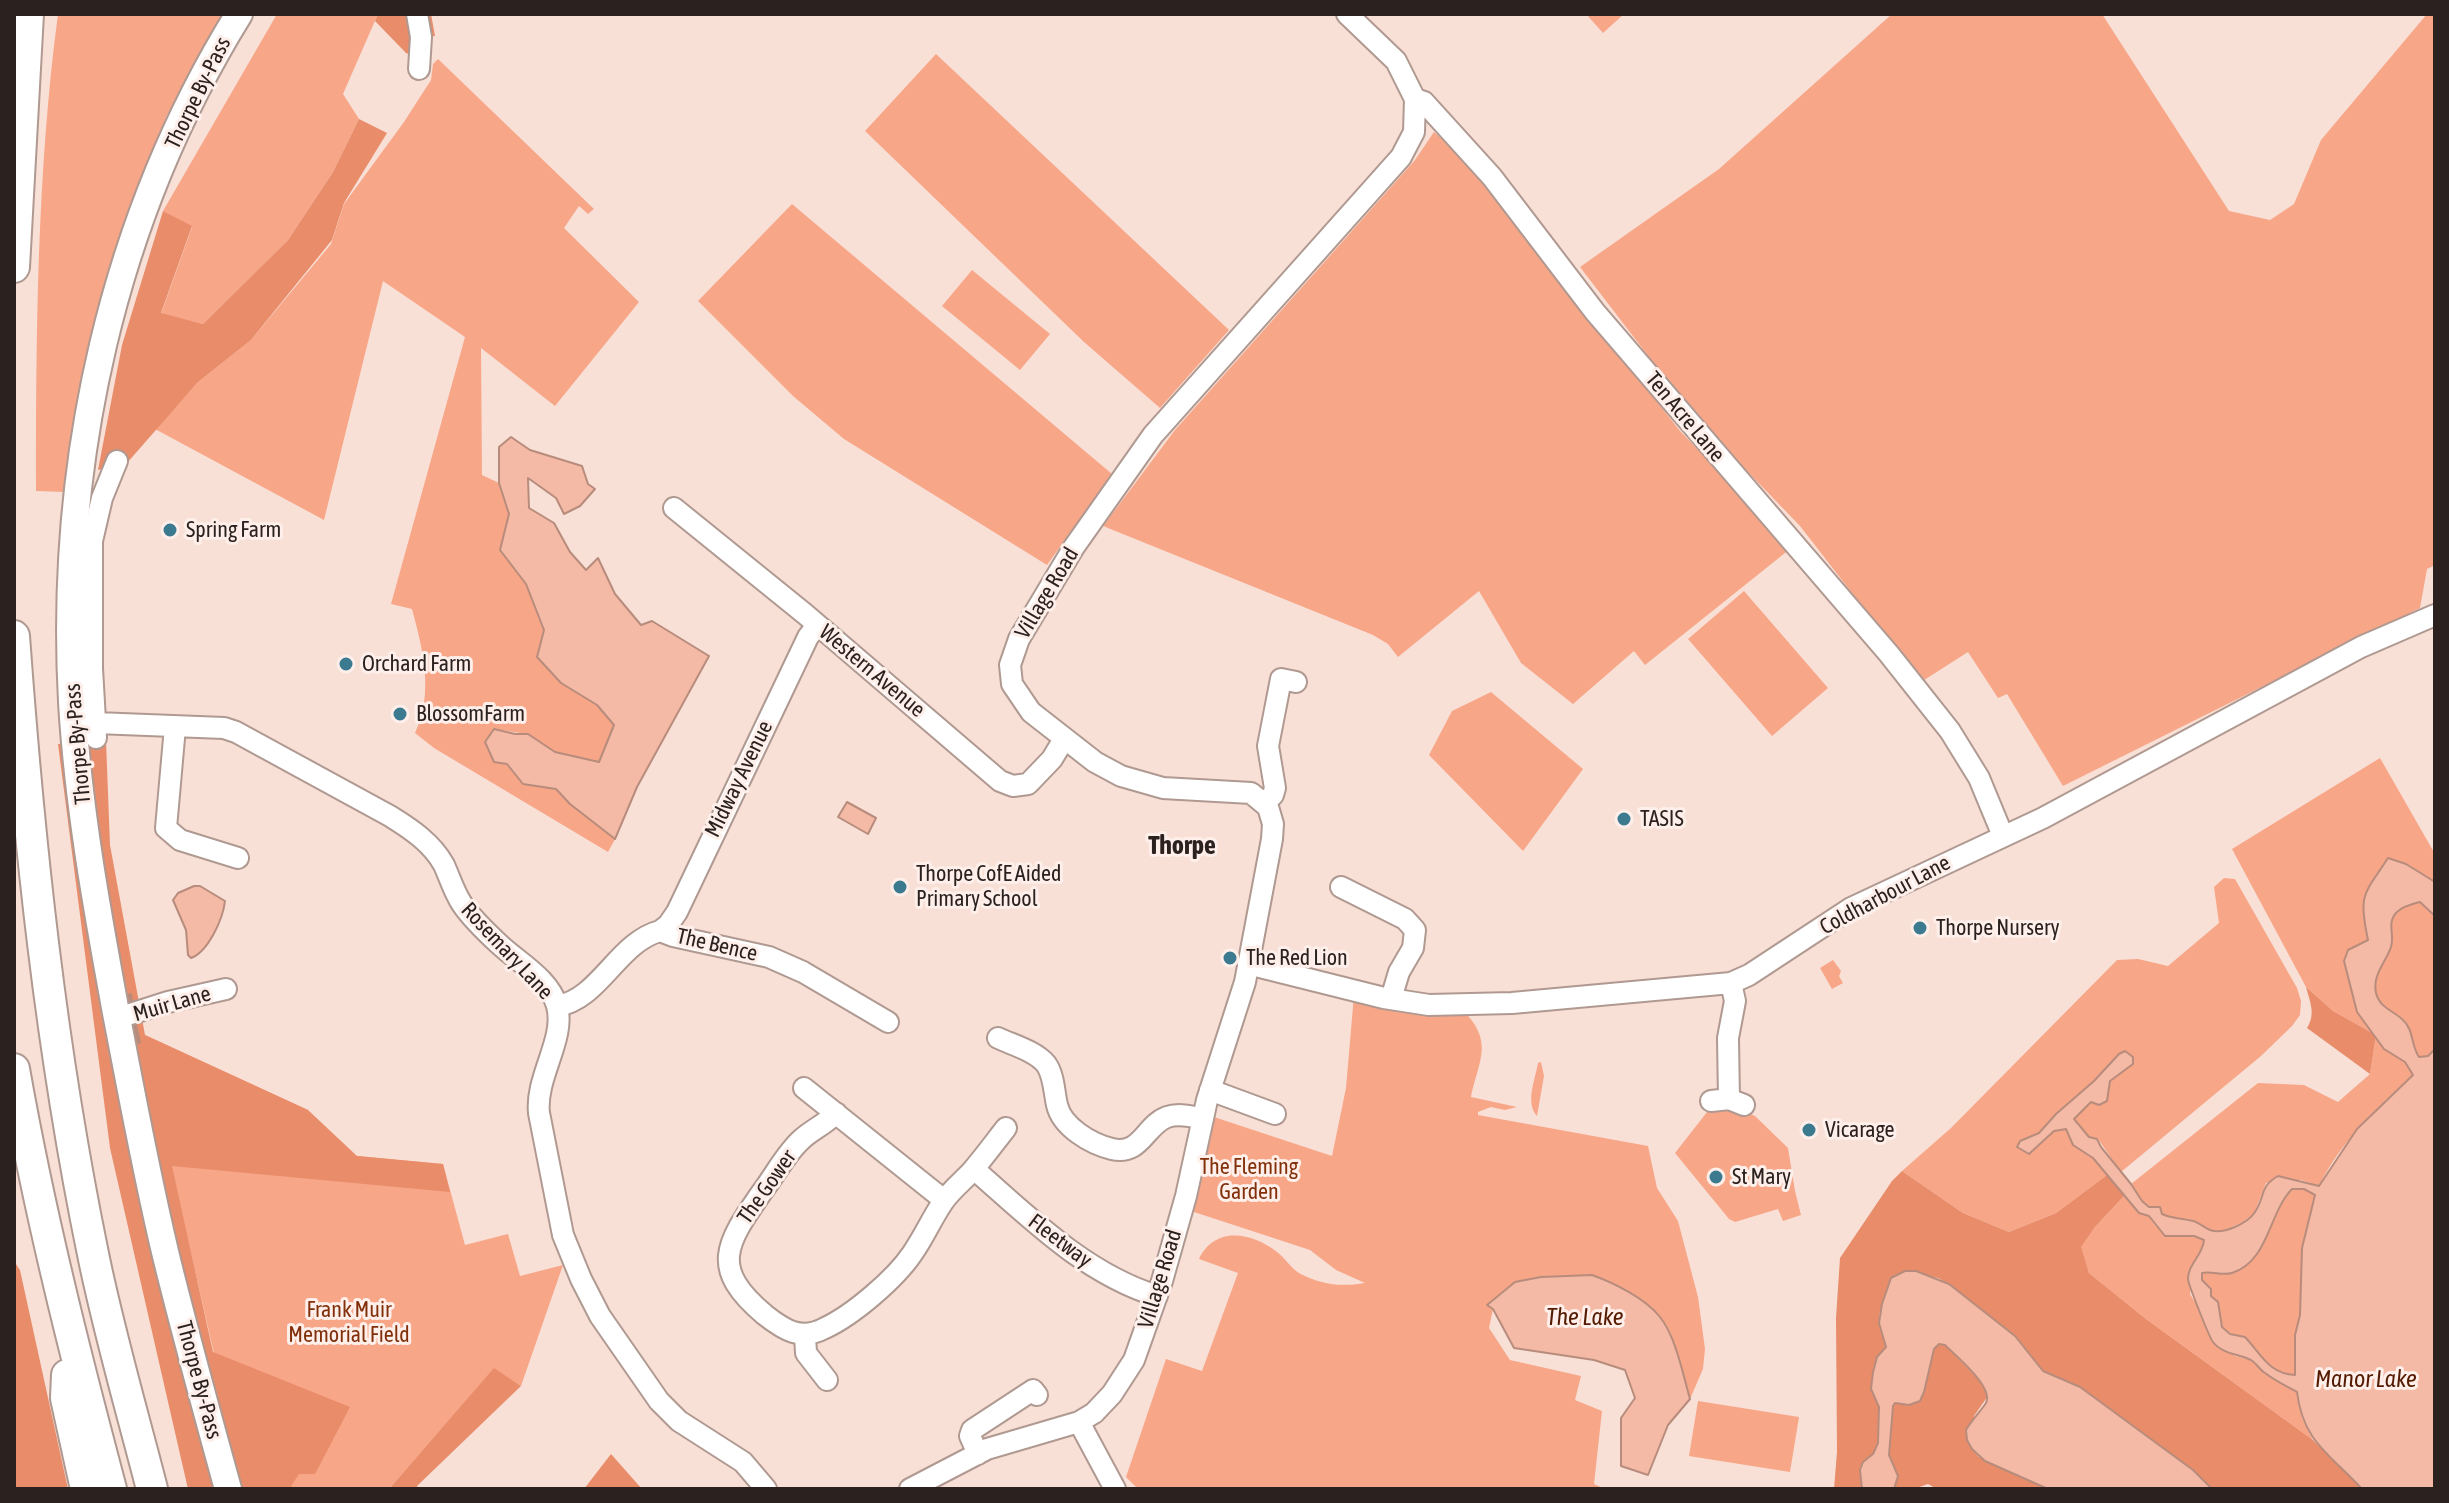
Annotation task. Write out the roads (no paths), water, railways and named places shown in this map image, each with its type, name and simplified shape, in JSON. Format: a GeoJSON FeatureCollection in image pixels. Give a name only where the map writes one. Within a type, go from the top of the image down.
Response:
{"type":"FeatureCollection","features":[{"type":"Feature","properties":{"kind":"highway"},"geometry":{"type":"LineString","coordinates":[[14,267],[28,14]]}},
{"type":"Feature","properties":{"kind":"highway"},"geometry":{"type":"LineString","coordinates":[[14,636],[24,771],[51,1016],[93,1256],[152,1489]]}},
{"type":"Feature","properties":{"kind":"highway"},"geometry":{"type":"LineString","coordinates":[[14,1069],[28,1148],[70,1333],[111,1489]]}},
{"type":"Feature","properties":{"kind":"highway"},"geometry":{"type":"LineString","coordinates":[[70,1333],[66,1398],[86,1489]]}},
{"type":"Feature","properties":{"kind":"main road","name":"Thorpe By-Pass"},"geometry":{"type":"LineString","coordinates":[[228,1489],[166,1258],[103,940],[79,780],[73,705],[70,584],[80,466],[98,362],[125,263],[184,116],[239,14]]}},
{"type":"Feature","properties":{"kind":"street"},"geometry":{"type":"LineString","coordinates":[[417,14],[421,37],[419,69]]}},
{"type":"Feature","properties":{"kind":"street","name":"Ten Acre Lane"},"geometry":{"type":"LineString","coordinates":[[1347,14],[1396,61],[1415,99],[1424,102],[1492,177],[1595,312],[1889,654],[1950,731],[1979,778],[2003,836]]}},
{"type":"Feature","properties":{"kind":"street","name":"Village Road"},"geometry":{"type":"LineString","coordinates":[[1079,1422],[1094,1413],[1112,1394],[1134,1360],[1157,1296],[1186,1196],[1210,1090],[1245,982],[1272,839],[1271,812],[1265,802],[1251,793],[1163,788],[1121,776],[1095,762],[1026,705],[1012,684],[1010,665],[1019,639],[1074,547],[1153,435],[1401,157],[1414,132],[1415,99]]}},
{"type":"Feature","properties":{"kind":"street","name":"Rosemary Lane"},"geometry":{"type":"LineString","coordinates":[[117,461],[102,498],[92,541],[92,668],[96,730],[175,727],[224,728],[236,732],[410,829],[435,852],[462,905],[486,932],[539,979],[551,992],[557,1006],[556,1032],[537,1101],[563,1235],[600,1316],[659,1401],[679,1421],[743,1462],[766,1489]]}},
{"type":"Feature","properties":{"kind":"street","name":"Western Avenue"},"geometry":{"type":"LineString","coordinates":[[674,507],[993,776],[1008,785],[1023,786],[1036,779],[1064,739]]}},
{"type":"Feature","properties":{"kind":"street","name":"Coldharbour Lane"},"geometry":{"type":"LineString","coordinates":[[1248,964],[1391,999],[1429,1005],[1512,1003],[1731,983],[1749,975],[1851,908],[2043,818],[2361,647],[2435,615]]}},
{"type":"Feature","properties":{"kind":"street","name":"Midway Avenue"},"geometry":{"type":"LineString","coordinates":[[660,931],[677,912],[808,637],[817,625]]}},
{"type":"Feature","properties":{"kind":"street"},"geometry":{"type":"LineString","coordinates":[[1265,802],[1273,795],[1275,788],[1268,746],[1281,679],[1296,682]]}},
{"type":"Feature","properties":{"kind":"street"},"geometry":{"type":"LineString","coordinates":[[175,727],[166,828],[180,840],[238,858]]}},
{"type":"Feature","properties":{"kind":"street"},"geometry":{"type":"LineString","coordinates":[[1341,886],[1405,919],[1415,930],[1413,948],[1399,972],[1391,999]]}},
{"type":"Feature","properties":{"kind":"street","name":"The Bence"},"geometry":{"type":"LineString","coordinates":[[557,1006],[579,999],[641,937],[660,931],[769,957],[803,972],[888,1022]]}},
{"type":"Feature","properties":{"kind":"street"},"geometry":{"type":"LineString","coordinates":[[1728,1102],[1728,1038],[1735,1001],[1731,983]]}},
{"type":"Feature","properties":{"kind":"street","name":"Muir Lane"},"geometry":{"type":"LineString","coordinates":[[118,1018],[168,1002],[226,989]]}},
{"type":"Feature","properties":{"kind":"street"},"geometry":{"type":"LineString","coordinates":[[998,1038],[1024,1039],[1050,1070],[1061,1117],[1079,1134],[1101,1146],[1123,1151],[1133,1148],[1158,1122],[1169,1116],[1203,1119]]}},
{"type":"Feature","properties":{"kind":"street"},"geometry":{"type":"LineString","coordinates":[[804,1088],[944,1200]]}},
{"type":"Feature","properties":{"kind":"street"},"geometry":{"type":"LineString","coordinates":[[1210,1090],[1275,1114]]}},
{"type":"Feature","properties":{"kind":"street","name":"The Gower"},"geometry":{"type":"LineString","coordinates":[[805,1335],[786,1331],[753,1304],[734,1280],[728,1254],[732,1239],[744,1218],[790,1153],[800,1141],[836,1113]]}},
{"type":"Feature","properties":{"kind":"street"},"geometry":{"type":"LineString","coordinates":[[827,1380],[806,1353],[805,1335],[824,1329],[890,1280],[911,1256],[944,1200],[974,1169],[1006,1128]]}},
{"type":"Feature","properties":{"kind":"street","name":"Fleetway"},"geometry":{"type":"LineString","coordinates":[[974,1169],[1062,1246],[1137,1290],[1157,1296]]}},
{"type":"Feature","properties":{"kind":"street"},"geometry":{"type":"LineString","coordinates":[[978,1454],[971,1443],[972,1430],[1033,1390],[1037,1395]]}},
{"type":"Feature","properties":{"kind":"street"},"geometry":{"type":"LineString","coordinates":[[910,1489],[1006,1442],[1079,1422],[1115,1489]]}},
{"type":"Feature","properties":{"kind":"water"},"geometry":{"type":"Polygon","coordinates":[[[511,437],[530,450],[582,466],[588,484],[595,489],[580,506],[564,514],[556,498],[528,478],[529,508],[554,523],[570,552],[586,570],[598,558],[615,594],[641,625],[652,621],[709,656],[637,787],[615,839],[556,789],[523,784],[507,764],[494,762],[485,742],[494,729],[528,734],[555,752],[599,762],[614,725],[597,705],[561,683],[537,657],[544,630],[526,584],[500,550],[509,514],[499,483],[499,447],[511,437]]]}},
{"type":"Feature","properties":{"kind":"water"},"geometry":{"type":"Polygon","coordinates":[[[847,802],[876,818],[868,834],[838,817],[847,802]]]}},
{"type":"Feature","properties":{"kind":"water","name":"Manor Lake"},"geometry":{"type":"Polygon","coordinates":[[[2388,858],[2406,864],[2435,882],[2435,916],[2420,902],[2402,908],[2394,916],[2391,947],[2375,986],[2380,1002],[2406,1023],[2419,1057],[2428,1056],[2435,1049],[2435,1489],[2362,1489],[2312,1435],[2300,1409],[2297,1392],[2263,1372],[2251,1360],[2226,1351],[2213,1342],[2188,1279],[2204,1240],[2194,1236],[2165,1236],[2149,1216],[2139,1213],[2093,1158],[2073,1145],[2066,1129],[2054,1131],[2029,1154],[2017,1147],[2020,1141],[2039,1133],[2125,1051],[2133,1057],[2133,1064],[2110,1081],[2107,1101],[2099,1105],[2091,1102],[2074,1119],[2089,1137],[2097,1139],[2149,1207],[2160,1207],[2166,1216],[2222,1231],[2252,1216],[2265,1188],[2278,1176],[2319,1186],[2357,1129],[2413,1075],[2405,1062],[2384,1049],[2357,1012],[2344,961],[2348,950],[2368,940],[2365,895],[2388,858]],[[2292,1189],[2284,1199],[2261,1248],[2244,1267],[2229,1274],[2202,1273],[2202,1280],[2218,1302],[2222,1327],[2230,1334],[2245,1337],[2278,1371],[2295,1375],[2302,1248],[2315,1195],[2304,1189],[2292,1189]]]}},
{"type":"Feature","properties":{"kind":"water"},"geometry":{"type":"Polygon","coordinates":[[[200,886],[225,901],[214,934],[203,949],[191,958],[188,955],[186,930],[173,900],[178,893],[200,886]]]}},
{"type":"Feature","properties":{"kind":"water"},"geometry":{"type":"Polygon","coordinates":[[[1905,1271],[1916,1271],[1949,1284],[2015,1336],[2043,1371],[2080,1387],[2193,1470],[2212,1489],[2048,1489],[1985,1461],[1972,1449],[1966,1430],[1986,1403],[1985,1389],[1965,1364],[1945,1345],[1939,1344],[1934,1349],[1920,1401],[1909,1405],[1895,1403],[1893,1406],[1889,1455],[1898,1476],[1894,1489],[1862,1489],[1860,1470],[1878,1443],[1879,1407],[1871,1389],[1877,1357],[1886,1347],[1879,1323],[1882,1304],[1891,1278],[1905,1271]]]}},
{"type":"Feature","properties":{"kind":"water","name":"The Lake"},"geometry":{"type":"Polygon","coordinates":[[[1592,1275],[1629,1292],[1654,1310],[1666,1325],[1682,1368],[1690,1399],[1668,1425],[1648,1475],[1621,1466],[1621,1418],[1635,1398],[1625,1370],[1594,1360],[1514,1348],[1493,1309],[1487,1305],[1515,1282],[1541,1277],[1592,1275]]]}},
{"type":"Feature","properties":{"kind":"waterway"},"geometry":{"type":"LineString","coordinates":[[130,995],[132,1009]]}},
{"type":"Feature","properties":{"kind":"waterway"},"geometry":{"type":"LineString","coordinates":[[134,1022],[139,1042]]}},
{"type":"Feature","properties":{"kind":"place","name":"Spring Farm"},"geometry":{"type":"Point","coordinates":[170,530]}},
{"type":"Feature","properties":{"kind":"place","name":"Orchard Farm"},"geometry":{"type":"Point","coordinates":[346,664]}},
{"type":"Feature","properties":{"kind":"place","name":"BlossomFarm"},"geometry":{"type":"Point","coordinates":[400,714]}},
{"type":"Feature","properties":{"kind":"place","name":"TASIS"},"geometry":{"type":"Point","coordinates":[1624,819]}},
{"type":"Feature","properties":{"kind":"place","name":"Thorpe CofE Aided Primary School"},"geometry":{"type":"Point","coordinates":[900,887]}},
{"type":"Feature","properties":{"kind":"place","name":"Thorpe Nursery"},"geometry":{"type":"Point","coordinates":[1920,928]}},
{"type":"Feature","properties":{"kind":"place","name":"The Red Lion"},"geometry":{"type":"Point","coordinates":[1230,958]}},
{"type":"Feature","properties":{"kind":"place","name":"Vicarage"},"geometry":{"type":"Point","coordinates":[1809,1130]}},
{"type":"Feature","properties":{"kind":"place","name":"St Mary"},"geometry":{"type":"Point","coordinates":[1716,1177]}},
{"type":"Feature","properties":{"kind":"district","name":"Thorpe"},"geometry":{"type":"Point","coordinates":[1182,846]}},
{"type":"Feature","properties":{"kind":"park label","name":"The Fleming Garden"},"geometry":{"type":"Point","coordinates":[1249,1180]}},
{"type":"Feature","properties":{"kind":"park label","name":"Frank Muir Memorial Field"},"geometry":{"type":"Point","coordinates":[349,1322]}}]}
